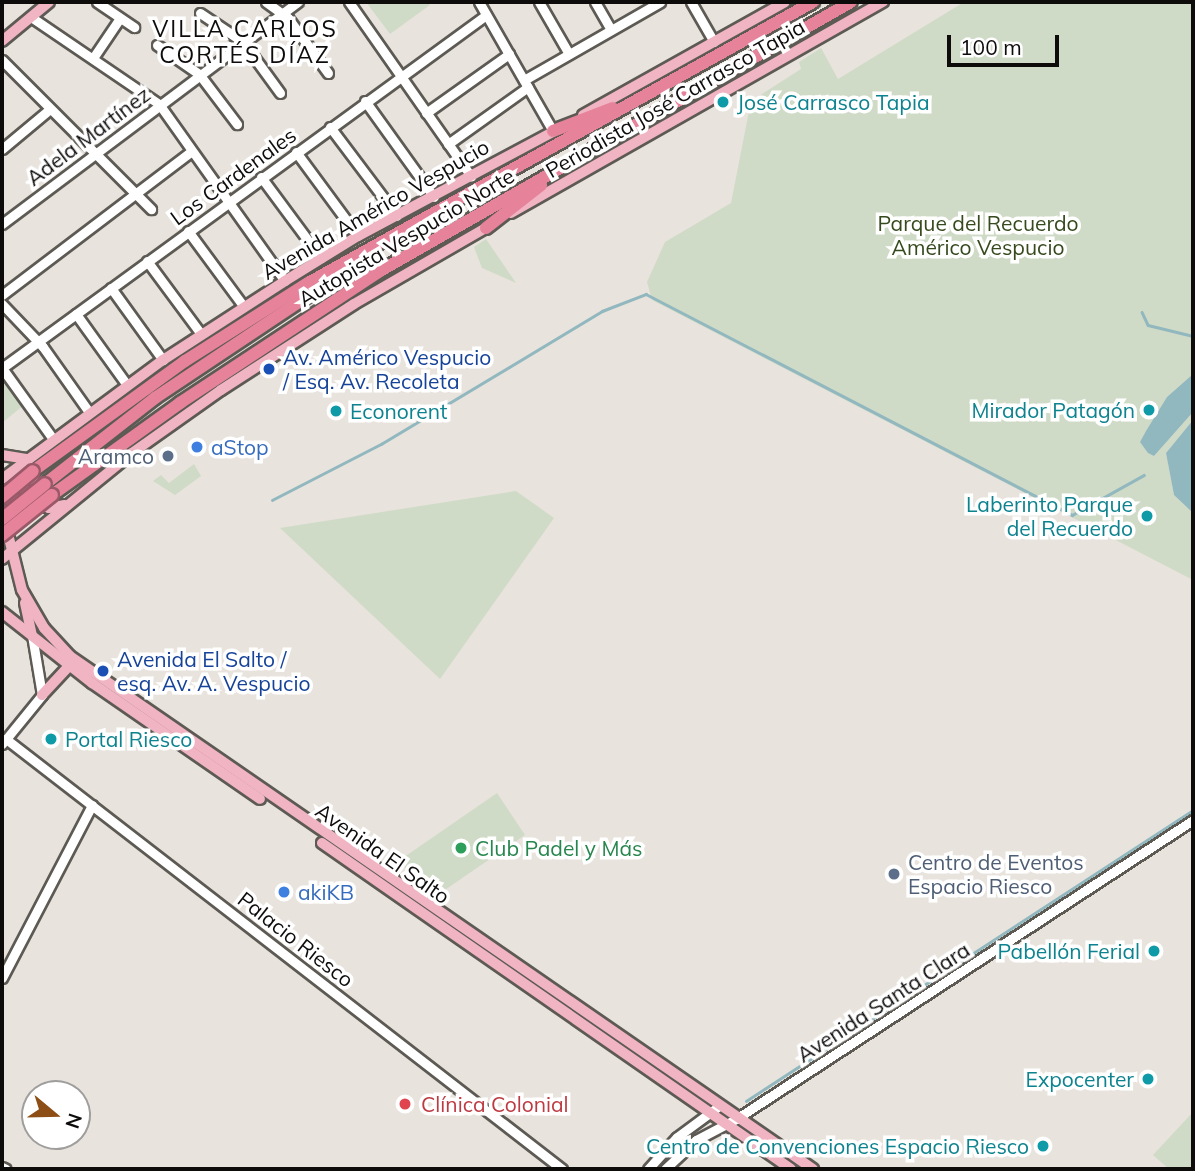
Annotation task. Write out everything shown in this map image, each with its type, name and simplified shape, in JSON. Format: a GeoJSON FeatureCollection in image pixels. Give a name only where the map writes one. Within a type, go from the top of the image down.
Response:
{"type":"FeatureCollection","features":[{"type":"Feature","properties":{"kind":"highway","name":"Autopista Vespucio Norte"},"geometry":{"type":"LineString","coordinates":[[2,497],[33,471],[217,340],[411,226],[814,2]]}},
{"type":"Feature","properties":{"kind":"highway","name":"Autopista Vespucio Norte"},"geometry":{"type":"LineString","coordinates":[[2,535],[52,495],[180,402],[380,271],[851,2]]}},
{"type":"Feature","properties":{"kind":"highway"},"geometry":{"type":"LineString","coordinates":[[553,131],[653,93]]}},
{"type":"Feature","properties":{"kind":"highway"},"geometry":{"type":"LineString","coordinates":[[486,228],[571,162]]}},
{"type":"Feature","properties":{"kind":"highway"},"geometry":{"type":"LineString","coordinates":[[2,519],[155,398],[411,226]]}},
{"type":"Feature","properties":{"kind":"main road"},"geometry":{"type":"LineString","coordinates":[[2,41],[49,2]]}},
{"type":"Feature","properties":{"kind":"main road","name":"Avenida Américo Vespucio"},"geometry":{"type":"LineString","coordinates":[[2,479],[89,412],[163,360],[321,258],[785,2]]}},
{"type":"Feature","properties":{"kind":"main road","name":"Periodista José Carrasco Tapia"},"geometry":{"type":"LineString","coordinates":[[2,559],[67,505],[221,390],[354,304],[883,2]]}},
{"type":"Feature","properties":{"kind":"main road"},"geometry":{"type":"LineString","coordinates":[[2,455],[28,459],[22,476],[29,497],[49,508],[67,505]]}},
{"type":"Feature","properties":{"kind":"main road","name":"Avenida El Salto"},"geometry":{"type":"LineString","coordinates":[[2,511],[22,590],[53,639],[86,668],[714,1110],[723,1124],[791,1169]]}},
{"type":"Feature","properties":{"kind":"main road"},"geometry":{"type":"LineString","coordinates":[[22,590],[32,635]]}},
{"type":"Feature","properties":{"kind":"main road","name":"Avenida El Salto"},"geometry":{"type":"LineString","coordinates":[[2,612],[69,666],[714,1110],[736,1119],[813,1169]]}},
{"type":"Feature","properties":{"kind":"main road"},"geometry":{"type":"LineString","coordinates":[[41,695],[69,666]]}},
{"type":"Feature","properties":{"kind":"street"},"geometry":{"type":"LineString","coordinates":[[97,2],[134,27]]}},
{"type":"Feature","properties":{"kind":"street"},"geometry":{"type":"LineString","coordinates":[[266,2],[282,13],[328,73]]}},
{"type":"Feature","properties":{"kind":"street","name":"Adela Martínez"},"geometry":{"type":"LineString","coordinates":[[2,224],[93,152],[298,2]]}},
{"type":"Feature","properties":{"kind":"street"},"geometry":{"type":"LineString","coordinates":[[349,2],[471,176]]}},
{"type":"Feature","properties":{"kind":"street"},"geometry":{"type":"LineString","coordinates":[[479,2],[553,131]]}},
{"type":"Feature","properties":{"kind":"street"},"geometry":{"type":"LineString","coordinates":[[539,2],[569,54]]}},
{"type":"Feature","properties":{"kind":"street"},"geometry":{"type":"LineString","coordinates":[[595,2],[611,30]]}},
{"type":"Feature","properties":{"kind":"street"},"geometry":{"type":"LineString","coordinates":[[448,144],[526,83],[569,54],[660,2]]}},
{"type":"Feature","properties":{"kind":"street"},"geometry":{"type":"LineString","coordinates":[[691,2],[714,42]]}},
{"type":"Feature","properties":{"kind":"street"},"geometry":{"type":"LineString","coordinates":[[200,13],[243,42],[280,93]]}},
{"type":"Feature","properties":{"kind":"street","name":"Los Cardenales"},"geometry":{"type":"LineString","coordinates":[[2,368],[400,75],[486,15]]}},
{"type":"Feature","properties":{"kind":"street"},"geometry":{"type":"LineString","coordinates":[[31,17],[159,104],[285,281]]}},
{"type":"Feature","properties":{"kind":"street"},"geometry":{"type":"LineString","coordinates":[[93,58],[120,18]]}},
{"type":"Feature","properties":{"kind":"street"},"geometry":{"type":"LineString","coordinates":[[158,46],[199,74],[237,124]]}},
{"type":"Feature","properties":{"kind":"street"},"geometry":{"type":"LineString","coordinates":[[426,113],[509,54]]}},
{"type":"Feature","properties":{"kind":"street"},"geometry":{"type":"LineString","coordinates":[[2,60],[151,209]]}},
{"type":"Feature","properties":{"kind":"street"},"geometry":{"type":"LineString","coordinates":[[365,101],[434,197]]}},
{"type":"Feature","properties":{"kind":"street"},"geometry":{"type":"LineString","coordinates":[[2,149],[50,109]]}},
{"type":"Feature","properties":{"kind":"street"},"geometry":{"type":"LineString","coordinates":[[330,127],[397,216]]}},
{"type":"Feature","properties":{"kind":"street"},"geometry":{"type":"LineString","coordinates":[[2,295],[192,151]]}},
{"type":"Feature","properties":{"kind":"street"},"geometry":{"type":"LineString","coordinates":[[296,152],[358,236]]}},
{"type":"Feature","properties":{"kind":"street"},"geometry":{"type":"LineString","coordinates":[[261,177],[321,258]]}},
{"type":"Feature","properties":{"kind":"street"},"geometry":{"type":"LineString","coordinates":[[188,231],[244,307]]}},
{"type":"Feature","properties":{"kind":"street"},"geometry":{"type":"LineString","coordinates":[[147,261],[201,334]]}},
{"type":"Feature","properties":{"kind":"street"},"geometry":{"type":"LineString","coordinates":[[111,288],[163,360]]}},
{"type":"Feature","properties":{"kind":"street"},"geometry":{"type":"LineString","coordinates":[[2,304],[89,412]]}},
{"type":"Feature","properties":{"kind":"street"},"geometry":{"type":"LineString","coordinates":[[76,314],[127,385]]}},
{"type":"Feature","properties":{"kind":"street"},"geometry":{"type":"LineString","coordinates":[[2,368],[53,439]]}},
{"type":"Feature","properties":{"kind":"street"},"geometry":{"type":"LineString","coordinates":[[4,741],[41,695],[32,635]]}},
{"type":"Feature","properties":{"kind":"street","name":"Palacio Riesco"},"geometry":{"type":"LineString","coordinates":[[4,741],[92,805],[562,1169]]}},
{"type":"Feature","properties":{"kind":"street"},"geometry":{"type":"LineString","coordinates":[[2,978],[92,805]]}},
{"type":"Feature","properties":{"kind":"street","name":"Avenida Santa Clara"},"geometry":{"type":"LineString","coordinates":[[665,1169],[685,1148],[736,1119],[1193,820]]}},
{"type":"Feature","properties":{"kind":"street"},"geometry":{"type":"LineString","coordinates":[[648,1169],[670,1143],[714,1110]]}},
{"type":"Feature","properties":{"kind":"green space"},"geometry":{"type":"Polygon","coordinates":[[[366,2],[427,2],[430,5],[390,34],[366,2]]]}},
{"type":"Feature","properties":{"kind":"green space","name":"Parque del Recuerdo Américo Vespucio"},"geometry":{"type":"Polygon","coordinates":[[[964,2],[1193,2],[1193,374],[1167,397],[1140,442],[1154,456],[1193,412],[1193,420],[1166,453],[1174,495],[1193,513],[1193,580],[652,300],[647,282],[665,242],[731,203],[751,101],[801,69],[799,62],[821,48],[838,79],[964,2]]]}},
{"type":"Feature","properties":{"kind":"green space"},"geometry":{"type":"Polygon","coordinates":[[[486,239],[516,283],[482,268],[474,247],[486,239]]]}},
{"type":"Feature","properties":{"kind":"green space"},"geometry":{"type":"Polygon","coordinates":[[[2,374],[25,404],[2,423],[2,374]]]}},
{"type":"Feature","properties":{"kind":"green space"},"geometry":{"type":"Polygon","coordinates":[[[194,464],[201,476],[175,495],[153,481],[161,475],[169,483],[194,464]]]}},
{"type":"Feature","properties":{"kind":"green space"},"geometry":{"type":"Polygon","coordinates":[[[516,491],[554,518],[440,679],[280,528],[516,491]]]}},
{"type":"Feature","properties":{"kind":"green space","name":"Club Padel y Más"},"geometry":{"type":"Polygon","coordinates":[[[497,793],[525,835],[439,894],[397,862],[497,793]]]}},
{"type":"Feature","properties":{"kind":"green space"},"geometry":{"type":"Polygon","coordinates":[[[1193,1112],[1193,1169],[1169,1169],[1153,1155],[1193,1112]]]}},
{"type":"Feature","properties":{"kind":"water"},"geometry":{"type":"Polygon","coordinates":[[[1193,374],[1193,412],[1154,456],[1148,453],[1140,442],[1146,431],[1167,397],[1193,374]]]}},
{"type":"Feature","properties":{"kind":"water"},"geometry":{"type":"Polygon","coordinates":[[[1193,420],[1193,513],[1174,495],[1166,453],[1193,420]]]}},
{"type":"Feature","properties":{"kind":"waterway"},"geometry":{"type":"LineString","coordinates":[[272,500],[381,444],[602,311],[646,294],[1072,515],[1144,475]]}},
{"type":"Feature","properties":{"kind":"waterway"},"geometry":{"type":"LineString","coordinates":[[1142,312],[1148,325],[1193,336]]}},
{"type":"Feature","properties":{"kind":"waterway"},"geometry":{"type":"LineString","coordinates":[[746,1101],[1193,810]]}},
{"type":"Feature","properties":{"kind":"place","name":"José Carrasco Tapia"},"geometry":{"type":"Point","coordinates":[723,102]}},
{"type":"Feature","properties":{"kind":"place","name":"Av. Américo Vespucio / Esq. Av. Recoleta"},"geometry":{"type":"Point","coordinates":[269,369]}},
{"type":"Feature","properties":{"kind":"place","name":"Mirador Patagón"},"geometry":{"type":"Point","coordinates":[1149,410]}},
{"type":"Feature","properties":{"kind":"place","name":"Econorent"},"geometry":{"type":"Point","coordinates":[336,411]}},
{"type":"Feature","properties":{"kind":"place","name":"aStop"},"geometry":{"type":"Point","coordinates":[197,447]}},
{"type":"Feature","properties":{"kind":"place","name":"Aramco"},"geometry":{"type":"Point","coordinates":[168,456]}},
{"type":"Feature","properties":{"kind":"place","name":"Laberinto Parque del Recuerdo"},"geometry":{"type":"Point","coordinates":[1147,516]}},
{"type":"Feature","properties":{"kind":"place","name":"Avenida El Salto / esq. Av. A. Vespucio"},"geometry":{"type":"Point","coordinates":[103,671]}},
{"type":"Feature","properties":{"kind":"place","name":"Portal Riesco"},"geometry":{"type":"Point","coordinates":[51,739]}},
{"type":"Feature","properties":{"kind":"place","name":"Club Padel y Más"},"geometry":{"type":"Point","coordinates":[461,848]}},
{"type":"Feature","properties":{"kind":"place","name":"Centro de Eventos Espacio Riesco"},"geometry":{"type":"Point","coordinates":[894,874]}},
{"type":"Feature","properties":{"kind":"place","name":"akiKB"},"geometry":{"type":"Point","coordinates":[284,892]}},
{"type":"Feature","properties":{"kind":"place","name":"Pabellón Ferial"},"geometry":{"type":"Point","coordinates":[1154,951]}},
{"type":"Feature","properties":{"kind":"place","name":"Expocenter"},"geometry":{"type":"Point","coordinates":[1148,1079]}},
{"type":"Feature","properties":{"kind":"place","name":"Clínica Colonial"},"geometry":{"type":"Point","coordinates":[405,1104]}},
{"type":"Feature","properties":{"kind":"place","name":"Centro de Convenciones Espacio Riesco"},"geometry":{"type":"Point","coordinates":[1043,1146]}},
{"type":"Feature","properties":{"kind":"district","name":"VILLA CARLOS CORTÉS DÍAZ"},"geometry":{"type":"Point","coordinates":[245,42]}}]}
